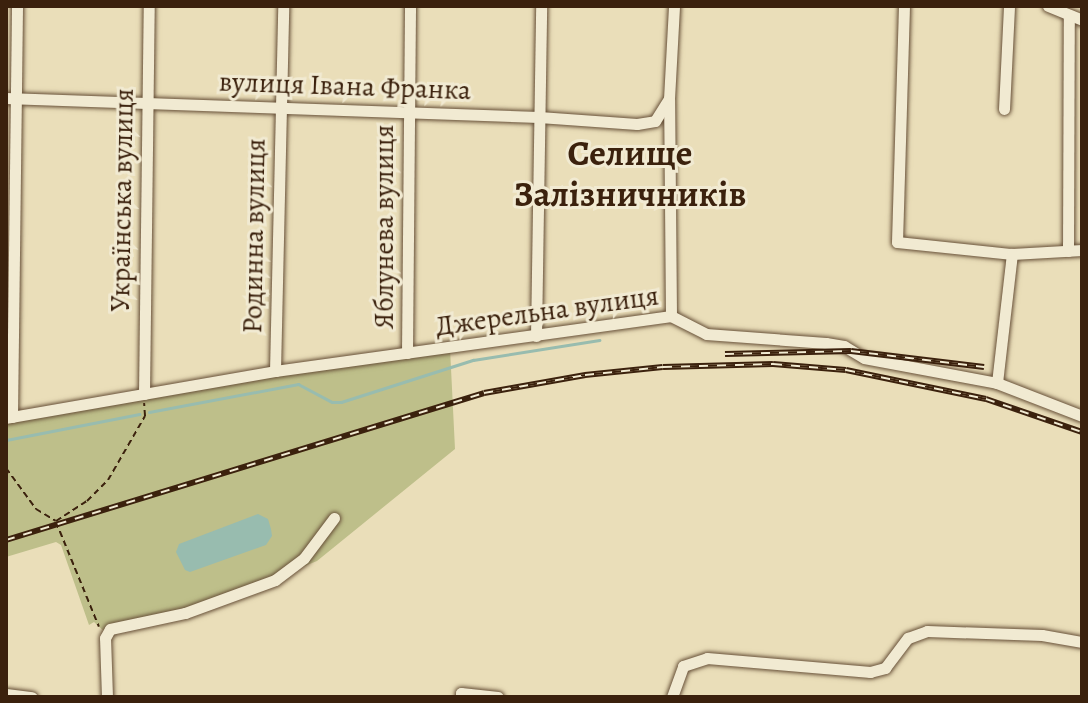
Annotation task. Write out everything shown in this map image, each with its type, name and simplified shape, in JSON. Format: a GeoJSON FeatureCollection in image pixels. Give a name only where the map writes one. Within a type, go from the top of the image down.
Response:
{"type":"FeatureCollection","features":[{"type":"Feature","properties":{"kind":"street"},"geometry":{"type":"LineString","coordinates":[[9,417],[12,98],[17,6]]}},
{"type":"Feature","properties":{"kind":"street","name":"Українська вулиця"},"geometry":{"type":"LineString","coordinates":[[144,394],[149,6]]}},
{"type":"Feature","properties":{"kind":"street","name":"Родинна вулиця"},"geometry":{"type":"LineString","coordinates":[[275,371],[283,6]]}},
{"type":"Feature","properties":{"kind":"street","name":"Яблунева вулиця"},"geometry":{"type":"LineString","coordinates":[[407,353],[410,6]]}},
{"type":"Feature","properties":{"kind":"street"},"geometry":{"type":"LineString","coordinates":[[536,336],[541,6]]}},
{"type":"Feature","properties":{"kind":"street"},"geometry":{"type":"LineString","coordinates":[[671,316],[669,99],[674,6]]}},
{"type":"Feature","properties":{"kind":"street"},"geometry":{"type":"LineString","coordinates":[[904,6],[896,239],[900,244],[1012,254],[1082,250]]}},
{"type":"Feature","properties":{"kind":"street"},"geometry":{"type":"LineString","coordinates":[[1004,109],[1009,6]]}},
{"type":"Feature","properties":{"kind":"street"},"geometry":{"type":"LineString","coordinates":[[1048,6],[1082,20]]}},
{"type":"Feature","properties":{"kind":"street"},"geometry":{"type":"LineString","coordinates":[[1068,251],[1069,15]]}},
{"type":"Feature","properties":{"kind":"street","name":"вулиця Івана Франка"},"geometry":{"type":"LineString","coordinates":[[12,98],[646,123],[661,115],[669,99]]}},
{"type":"Feature","properties":{"kind":"street"},"geometry":{"type":"LineString","coordinates":[[997,383],[1012,254]]}},
{"type":"Feature","properties":{"kind":"street","name":"Джерельна вулиця"},"geometry":{"type":"LineString","coordinates":[[9,417],[275,371],[671,316],[706,334],[844,346],[864,358],[997,383],[1082,416]]}},
{"type":"Feature","properties":{"kind":"street"},"geometry":{"type":"LineString","coordinates":[[107,697],[106,633],[124,623],[193,611],[275,580],[304,558],[334,518]]}},
{"type":"Feature","properties":{"kind":"street"},"geometry":{"type":"LineString","coordinates":[[672,697],[683,666],[707,658],[870,672],[885,668],[908,638],[927,631],[1042,635],[1082,642]]}},
{"type":"Feature","properties":{"kind":"street"},"geometry":{"type":"LineString","coordinates":[[461,697],[461,693],[498,697]]}},
{"type":"Feature","properties":{"kind":"street"},"geometry":{"type":"LineString","coordinates":[[6,694],[32,697]]}},
{"type":"Feature","properties":{"kind":"path"},"geometry":{"type":"LineString","coordinates":[[56,521],[87,501],[108,480],[145,416],[144,394]]}},
{"type":"Feature","properties":{"kind":"path"},"geometry":{"type":"LineString","coordinates":[[6,468],[36,509],[56,521],[94,621],[106,633]]}},
{"type":"Feature","properties":{"kind":"green space"},"geometry":{"type":"Polygon","coordinates":[[[450,348],[455,449],[317,561],[193,611],[106,633],[94,622],[89,625],[61,545],[56,542],[6,557],[6,418],[450,348]]]}},
{"type":"Feature","properties":{"kind":"water"},"geometry":{"type":"Polygon","coordinates":[[[258,514],[268,519],[271,529],[272,536],[266,545],[190,572],[185,570],[176,552],[179,544],[258,514]]]}},
{"type":"Feature","properties":{"kind":"waterway"},"geometry":{"type":"LineString","coordinates":[[149,412],[298,384],[332,402],[341,402],[473,360],[599,340]]}},
{"type":"Feature","properties":{"kind":"waterway"},"geometry":{"type":"LineString","coordinates":[[6,440],[140,414]]}},
{"type":"Feature","properties":{"kind":"railway"},"geometry":{"type":"LineString","coordinates":[[725,354],[851,351],[984,367]]}},
{"type":"Feature","properties":{"kind":"railway"},"geometry":{"type":"LineString","coordinates":[[6,540],[484,393],[585,375],[663,367],[773,364],[846,370],[986,399],[1082,432]]}},
{"type":"Feature","properties":{"kind":"district","name":"Селище Залізничників"},"geometry":{"type":"Point","coordinates":[630,172]}}]}
